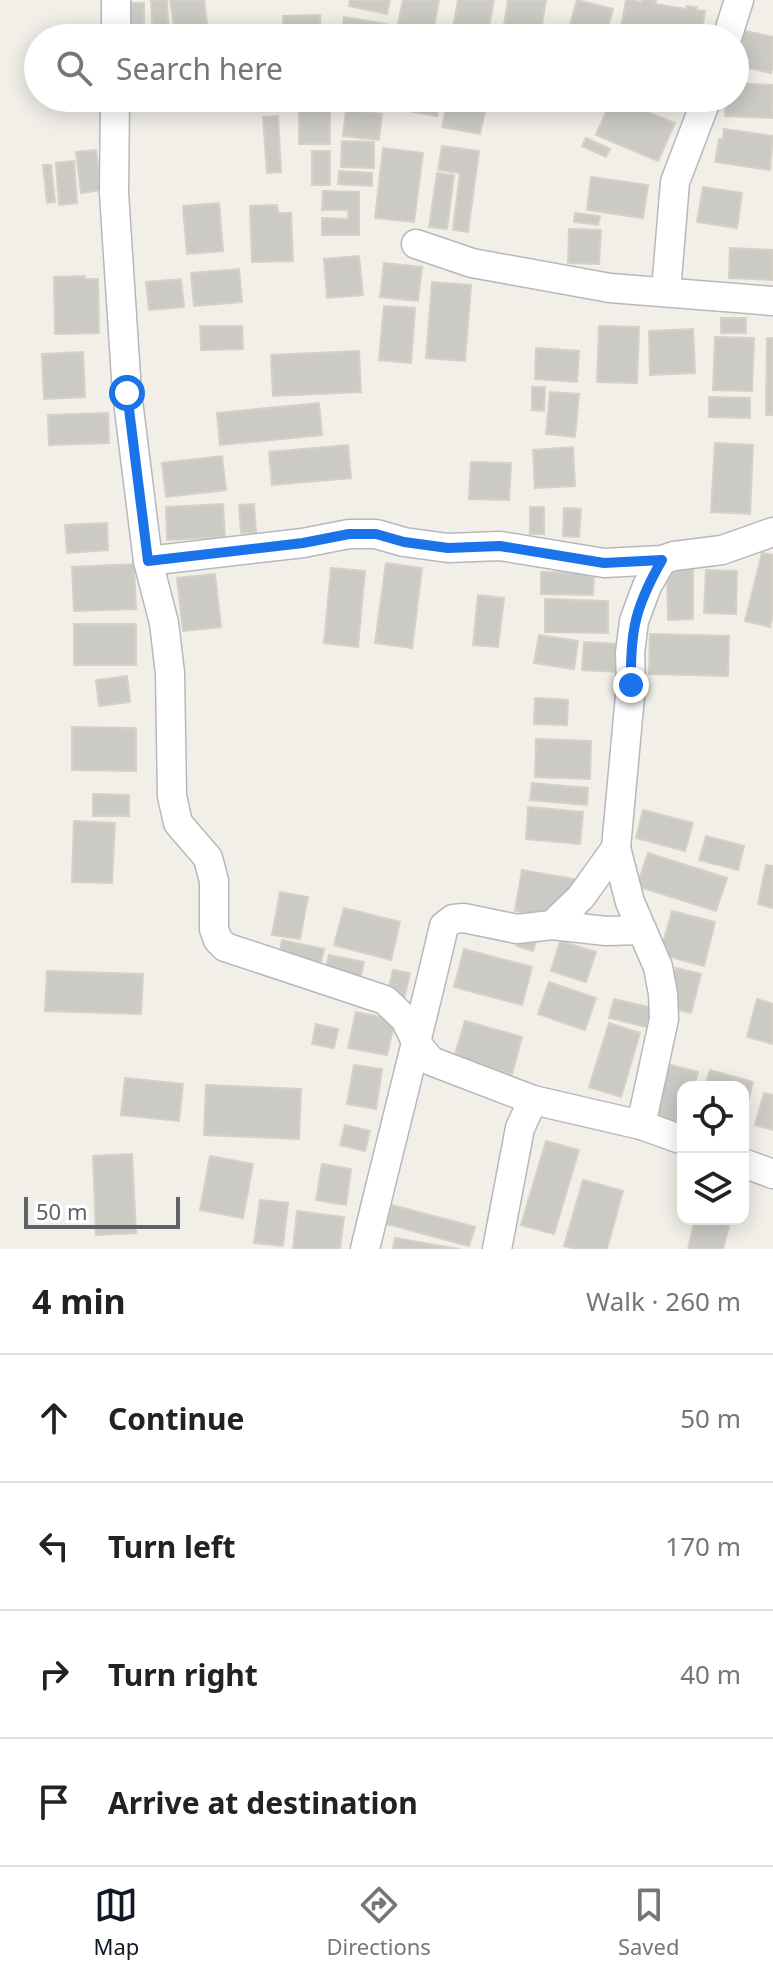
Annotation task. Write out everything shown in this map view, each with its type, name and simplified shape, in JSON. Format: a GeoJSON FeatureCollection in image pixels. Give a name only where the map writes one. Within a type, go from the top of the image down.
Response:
{"type":"FeatureCollection","features":[{"type":"Feature","properties":{"kind":"street"},"geometry":{"type":"LineString","coordinates":[[116,0],[116,24]]}},
{"type":"Feature","properties":{"kind":"street"},"geometry":{"type":"LineString","coordinates":[[731,24],[739,0]]}},
{"type":"Feature","properties":{"kind":"street"},"geometry":{"type":"LineString","coordinates":[[115,112],[114,193],[127,393],[148,561],[164,623],[170,673],[172,796],[178,823],[208,858],[214,881],[214,929],[218,940],[225,947],[385,1000],[405,1019],[417,1044],[431,1061],[533,1100],[641,1125],[677,1138]]}},
{"type":"Feature","properties":{"kind":"street"},"geometry":{"type":"LineString","coordinates":[[666,291],[675,182],[702,112]]}},
{"type":"Feature","properties":{"kind":"street"},"geometry":{"type":"LineString","coordinates":[[416,244],[472,263],[610,288],[773,301]]}},
{"type":"Feature","properties":{"kind":"street"},"geometry":{"type":"LineString","coordinates":[[148,561],[303,543],[349,534],[376,534],[404,542],[448,548],[500,546],[604,563],[662,560],[722,550],[773,532]]}},
{"type":"Feature","properties":{"kind":"street"},"geometry":{"type":"LineString","coordinates":[[641,1125],[664,1019],[663,994],[658,967],[630,902],[616,848],[634,621],[647,586],[662,560]]}},
{"type":"Feature","properties":{"kind":"street"},"geometry":{"type":"LineString","coordinates":[[552,925],[581,897],[616,848]]}},
{"type":"Feature","properties":{"kind":"street"},"geometry":{"type":"LineString","coordinates":[[365,1249],[444,926],[453,919],[464,918],[517,929],[552,925],[606,931],[642,930]]}},
{"type":"Feature","properties":{"kind":"street"},"geometry":{"type":"LineString","coordinates":[[497,1249],[520,1128],[533,1100]]}},
{"type":"Feature","properties":{"kind":"street"},"geometry":{"type":"LineString","coordinates":[[749,1165],[773,1174]]}},
{"type":"Feature","properties":{"kind":"building"},"geometry":{"type":"Polygon","coordinates":[[[151,0],[167,0],[168,24],[152,24],[151,0]]]}},
{"type":"Feature","properties":{"kind":"building"},"geometry":{"type":"Polygon","coordinates":[[[170,0],[204,0],[207,24],[174,24],[170,0]]]}},
{"type":"Feature","properties":{"kind":"building"},"geometry":{"type":"Polygon","coordinates":[[[350,0],[390,0],[387,14],[349,6],[350,0]]]}},
{"type":"Feature","properties":{"kind":"building"},"geometry":{"type":"Polygon","coordinates":[[[403,0],[439,0],[435,24],[398,24],[403,0]]]}},
{"type":"Feature","properties":{"kind":"building"},"geometry":{"type":"Polygon","coordinates":[[[458,0],[494,0],[490,24],[454,24],[458,0]]]}},
{"type":"Feature","properties":{"kind":"building"},"geometry":{"type":"Polygon","coordinates":[[[508,0],[546,0],[542,24],[504,24],[508,0]]]}},
{"type":"Feature","properties":{"kind":"building"},"geometry":{"type":"Polygon","coordinates":[[[577,0],[613,9],[609,24],[570,24],[577,0]]]}},
{"type":"Feature","properties":{"kind":"building"},"geometry":{"type":"Polygon","coordinates":[[[626,0],[649,0],[656,1],[655,4],[686,9],[687,6],[697,7],[696,10],[705,11],[703,24],[622,24],[626,0]]]}},
{"type":"Feature","properties":{"kind":"building"},"geometry":{"type":"Polygon","coordinates":[[[124,3],[144,3],[144,24],[125,24],[124,3]]]}},
{"type":"Feature","properties":{"kind":"building"},"geometry":{"type":"Polygon","coordinates":[[[320,15],[320,24],[283,24],[283,16],[320,15]]]}},
{"type":"Feature","properties":{"kind":"building"},"geometry":{"type":"Polygon","coordinates":[[[344,17],[386,24],[343,24],[344,17]]]}},
{"type":"Feature","properties":{"kind":"building"},"geometry":{"type":"Polygon","coordinates":[[[749,32],[773,37],[771,73],[749,68],[749,32]]]}},
{"type":"Feature","properties":{"kind":"building"},"geometry":{"type":"Polygon","coordinates":[[[749,84],[773,85],[772,118],[725,116],[725,112],[749,112],[749,84]]]}},
{"type":"Feature","properties":{"kind":"building"},"geometry":{"type":"Polygon","coordinates":[[[299,112],[330,112],[330,144],[299,144],[299,112]]]}},
{"type":"Feature","properties":{"kind":"building"},"geometry":{"type":"Polygon","coordinates":[[[346,112],[382,114],[379,140],[343,136],[346,112]]]}},
{"type":"Feature","properties":{"kind":"building"},"geometry":{"type":"Polygon","coordinates":[[[415,112],[438,112],[437,116],[415,112]]]}},
{"type":"Feature","properties":{"kind":"building"},"geometry":{"type":"Polygon","coordinates":[[[445,112],[485,112],[480,134],[442,127],[445,112]]]}},
{"type":"Feature","properties":{"kind":"building"},"geometry":{"type":"Polygon","coordinates":[[[606,112],[647,112],[675,123],[658,161],[596,135],[606,112]]]}},
{"type":"Feature","properties":{"kind":"building"},"geometry":{"type":"Polygon","coordinates":[[[278,116],[281,172],[267,173],[263,117],[278,116]]]}},
{"type":"Feature","properties":{"kind":"building"},"geometry":{"type":"Polygon","coordinates":[[[724,129],[773,136],[770,170],[715,162],[724,129]]]}},
{"type":"Feature","properties":{"kind":"building"},"geometry":{"type":"Polygon","coordinates":[[[586,138],[610,149],[606,157],[582,146],[586,138]]]}},
{"type":"Feature","properties":{"kind":"building"},"geometry":{"type":"Polygon","coordinates":[[[342,141],[374,142],[374,168],[341,167],[342,141]]]}},
{"type":"Feature","properties":{"kind":"building"},"geometry":{"type":"Polygon","coordinates":[[[442,146],[479,151],[468,232],[453,230],[460,173],[438,170],[442,146]]]}},
{"type":"Feature","properties":{"kind":"building"},"geometry":{"type":"Polygon","coordinates":[[[383,148],[423,153],[414,222],[375,218],[383,148]]]}},
{"type":"Feature","properties":{"kind":"building"},"geometry":{"type":"Polygon","coordinates":[[[96,150],[101,190],[81,193],[76,152],[96,150]]]}},
{"type":"Feature","properties":{"kind":"building"},"geometry":{"type":"Polygon","coordinates":[[[312,151],[330,151],[330,185],[312,185],[312,151]]]}},
{"type":"Feature","properties":{"kind":"building"},"geometry":{"type":"Polygon","coordinates":[[[74,161],[77,203],[59,205],[56,163],[74,161]]]}},
{"type":"Feature","properties":{"kind":"building"},"geometry":{"type":"Polygon","coordinates":[[[43,165],[51,165],[55,202],[47,203],[43,165]]]}},
{"type":"Feature","properties":{"kind":"building"},"geometry":{"type":"Polygon","coordinates":[[[339,171],[372,173],[372,186],[338,184],[339,171]]]}},
{"type":"Feature","properties":{"kind":"building"},"geometry":{"type":"Polygon","coordinates":[[[437,173],[454,175],[447,229],[429,227],[437,173]]]}},
{"type":"Feature","properties":{"kind":"building"},"geometry":{"type":"Polygon","coordinates":[[[591,177],[648,185],[643,218],[587,210],[591,177]]]}},
{"type":"Feature","properties":{"kind":"building"},"geometry":{"type":"Polygon","coordinates":[[[703,187],[742,193],[737,228],[697,222],[703,187]]]}},
{"type":"Feature","properties":{"kind":"building"},"geometry":{"type":"Polygon","coordinates":[[[323,191],[359,192],[359,235],[322,235],[322,218],[348,219],[348,210],[322,210],[323,191]]]}},
{"type":"Feature","properties":{"kind":"building"},"geometry":{"type":"Polygon","coordinates":[[[219,203],[223,251],[187,254],[183,206],[219,203]]]}},
{"type":"Feature","properties":{"kind":"building"},"geometry":{"type":"Polygon","coordinates":[[[277,205],[278,213],[291,213],[293,261],[252,262],[250,206],[277,205]]]}},
{"type":"Feature","properties":{"kind":"building"},"geometry":{"type":"Polygon","coordinates":[[[575,213],[600,216],[598,225],[574,222],[575,213]]]}},
{"type":"Feature","properties":{"kind":"building"},"geometry":{"type":"Polygon","coordinates":[[[569,229],[601,230],[599,264],[568,263],[569,229]]]}},
{"type":"Feature","properties":{"kind":"building"},"geometry":{"type":"Polygon","coordinates":[[[730,248],[773,250],[773,280],[729,278],[730,248]]]}},
{"type":"Feature","properties":{"kind":"building"},"geometry":{"type":"Polygon","coordinates":[[[359,256],[363,295],[327,298],[324,259],[359,256]]]}},
{"type":"Feature","properties":{"kind":"building"},"geometry":{"type":"Polygon","coordinates":[[[384,263],[422,267],[418,301],[380,297],[384,263]]]}},
{"type":"Feature","properties":{"kind":"building"},"geometry":{"type":"Polygon","coordinates":[[[239,269],[242,302],[194,306],[191,273],[239,269]]]}},
{"type":"Feature","properties":{"kind":"building"},"geometry":{"type":"Polygon","coordinates":[[[85,276],[85,279],[98,279],[99,333],[55,334],[54,277],[85,276]]]}},
{"type":"Feature","properties":{"kind":"building"},"geometry":{"type":"Polygon","coordinates":[[[181,279],[184,307],[149,310],[146,282],[181,279]]]}},
{"type":"Feature","properties":{"kind":"building"},"geometry":{"type":"Polygon","coordinates":[[[432,282],[471,285],[465,361],[426,358],[432,282]]]}},
{"type":"Feature","properties":{"kind":"building"},"geometry":{"type":"Polygon","coordinates":[[[384,306],[415,308],[411,363],[379,360],[384,306]]]}},
{"type":"Feature","properties":{"kind":"building"},"geometry":{"type":"Polygon","coordinates":[[[721,318],[746,318],[746,333],[721,333],[721,318]]]}},
{"type":"Feature","properties":{"kind":"building"},"geometry":{"type":"Polygon","coordinates":[[[200,326],[242,326],[243,349],[201,350],[200,326]]]}},
{"type":"Feature","properties":{"kind":"building"},"geometry":{"type":"Polygon","coordinates":[[[599,326],[639,327],[637,383],[597,382],[599,326]]]}},
{"type":"Feature","properties":{"kind":"building"},"geometry":{"type":"Polygon","coordinates":[[[693,329],[695,373],[650,375],[649,331],[693,329]]]}},
{"type":"Feature","properties":{"kind":"building"},"geometry":{"type":"Polygon","coordinates":[[[715,337],[754,338],[752,391],[713,390],[715,337]]]}},
{"type":"Feature","properties":{"kind":"building"},"geometry":{"type":"Polygon","coordinates":[[[767,338],[773,338],[773,415],[766,415],[767,338]]]}},
{"type":"Feature","properties":{"kind":"building"},"geometry":{"type":"Polygon","coordinates":[[[536,348],[579,351],[577,382],[535,379],[536,348]]]}},
{"type":"Feature","properties":{"kind":"building"},"geometry":{"type":"Polygon","coordinates":[[[359,351],[361,392],[273,396],[271,355],[359,351]]]}},
{"type":"Feature","properties":{"kind":"building"},"geometry":{"type":"Polygon","coordinates":[[[83,352],[85,397],[44,399],[42,354],[83,352]]]}},
{"type":"Feature","properties":{"kind":"building"},"geometry":{"type":"Polygon","coordinates":[[[532,387],[545,387],[544,411],[532,410],[532,387]]]}},
{"type":"Feature","properties":{"kind":"building"},"geometry":{"type":"Polygon","coordinates":[[[550,392],[579,394],[575,437],[546,434],[550,392]]]}},
{"type":"Feature","properties":{"kind":"building"},"geometry":{"type":"Polygon","coordinates":[[[709,397],[750,398],[750,418],[709,417],[709,397]]]}},
{"type":"Feature","properties":{"kind":"building"},"geometry":{"type":"Polygon","coordinates":[[[319,403],[322,435],[220,445],[217,413],[319,403]]]}},
{"type":"Feature","properties":{"kind":"building"},"geometry":{"type":"Polygon","coordinates":[[[108,413],[109,443],[49,445],[48,415],[108,413]]]}},
{"type":"Feature","properties":{"kind":"building"},"geometry":{"type":"Polygon","coordinates":[[[715,443],[753,445],[750,514],[711,512],[715,443]]]}},
{"type":"Feature","properties":{"kind":"building"},"geometry":{"type":"Polygon","coordinates":[[[348,445],[351,478],[272,485],[269,452],[348,445]]]}},
{"type":"Feature","properties":{"kind":"building"},"geometry":{"type":"Polygon","coordinates":[[[573,447],[575,486],[535,488],[533,450],[573,447]]]}},
{"type":"Feature","properties":{"kind":"building"},"geometry":{"type":"Polygon","coordinates":[[[222,456],[226,490],[166,497],[162,463],[222,456]]]}},
{"type":"Feature","properties":{"kind":"building"},"geometry":{"type":"Polygon","coordinates":[[[471,462],[511,463],[509,500],[469,499],[471,462]]]}},
{"type":"Feature","properties":{"kind":"building"},"geometry":{"type":"Polygon","coordinates":[[[223,504],[225,537],[167,540],[166,507],[223,504]]]}},
{"type":"Feature","properties":{"kind":"building"},"geometry":{"type":"Polygon","coordinates":[[[254,504],[256,532],[241,533],[239,505],[254,504]]]}},
{"type":"Feature","properties":{"kind":"building"},"geometry":{"type":"Polygon","coordinates":[[[530,507],[544,507],[544,534],[530,534],[530,507]]]}},
{"type":"Feature","properties":{"kind":"building"},"geometry":{"type":"Polygon","coordinates":[[[564,508],[581,509],[579,537],[563,536],[564,508]]]}},
{"type":"Feature","properties":{"kind":"building"},"geometry":{"type":"Polygon","coordinates":[[[107,523],[108,550],[67,553],[65,525],[107,523]]]}},
{"type":"Feature","properties":{"kind":"building"},"geometry":{"type":"Polygon","coordinates":[[[762,553],[773,555],[773,615],[770,627],[745,621],[762,553]]]}},
{"type":"Feature","properties":{"kind":"building"},"geometry":{"type":"Polygon","coordinates":[[[386,563],[422,568],[412,648],[375,643],[386,563]]]}},
{"type":"Feature","properties":{"kind":"building"},"geometry":{"type":"Polygon","coordinates":[[[134,564],[136,609],[74,611],[72,567],[134,564]]]}},
{"type":"Feature","properties":{"kind":"building"},"geometry":{"type":"Polygon","coordinates":[[[693,566],[693,619],[668,620],[667,567],[693,566]]]}},
{"type":"Feature","properties":{"kind":"building"},"geometry":{"type":"Polygon","coordinates":[[[331,568],[365,571],[358,647],[324,643],[331,568]]]}},
{"type":"Feature","properties":{"kind":"building"},"geometry":{"type":"Polygon","coordinates":[[[706,570],[737,571],[736,614],[704,613],[706,570]]]}},
{"type":"Feature","properties":{"kind":"building"},"geometry":{"type":"Polygon","coordinates":[[[541,572],[594,573],[593,595],[541,594],[541,572]]]}},
{"type":"Feature","properties":{"kind":"building"},"geometry":{"type":"Polygon","coordinates":[[[215,574],[221,627],[183,631],[177,578],[215,574]]]}},
{"type":"Feature","properties":{"kind":"building"},"geometry":{"type":"Polygon","coordinates":[[[478,595],[504,598],[498,647],[473,645],[478,595]]]}},
{"type":"Feature","properties":{"kind":"building"},"geometry":{"type":"Polygon","coordinates":[[[545,599],[608,601],[608,633],[545,632],[545,599]]]}},
{"type":"Feature","properties":{"kind":"building"},"geometry":{"type":"Polygon","coordinates":[[[74,624],[136,624],[136,665],[74,665],[74,624]]]}},
{"type":"Feature","properties":{"kind":"building"},"geometry":{"type":"Polygon","coordinates":[[[650,634],[729,636],[728,676],[649,674],[650,634]]]}},
{"type":"Feature","properties":{"kind":"building"},"geometry":{"type":"Polygon","coordinates":[[[539,635],[578,641],[574,669],[534,663],[539,635]]]}},
{"type":"Feature","properties":{"kind":"building"},"geometry":{"type":"Polygon","coordinates":[[[584,642],[619,644],[618,672],[582,670],[584,642]]]}},
{"type":"Feature","properties":{"kind":"building"},"geometry":{"type":"Polygon","coordinates":[[[127,676],[130,702],[99,706],[96,680],[127,676]]]}},
{"type":"Feature","properties":{"kind":"building"},"geometry":{"type":"Polygon","coordinates":[[[535,698],[568,700],[567,725],[534,724],[535,698]]]}},
{"type":"Feature","properties":{"kind":"building"},"geometry":{"type":"Polygon","coordinates":[[[72,727],[136,728],[136,771],[72,770],[72,727]]]}},
{"type":"Feature","properties":{"kind":"building"},"geometry":{"type":"Polygon","coordinates":[[[536,739],[591,741],[590,779],[535,777],[536,739]]]}},
{"type":"Feature","properties":{"kind":"building"},"geometry":{"type":"Polygon","coordinates":[[[532,783],[588,788],[587,805],[530,800],[532,783]]]}},
{"type":"Feature","properties":{"kind":"building"},"geometry":{"type":"Polygon","coordinates":[[[93,794],[129,795],[129,816],[93,816],[93,794]]]}},
{"type":"Feature","properties":{"kind":"building"},"geometry":{"type":"Polygon","coordinates":[[[528,807],[583,812],[580,844],[526,839],[528,807]]]}},
{"type":"Feature","properties":{"kind":"building"},"geometry":{"type":"Polygon","coordinates":[[[643,810],[693,823],[685,851],[636,838],[643,810]]]}},
{"type":"Feature","properties":{"kind":"building"},"geometry":{"type":"Polygon","coordinates":[[[74,821],[115,823],[112,883],[72,882],[74,821]]]}},
{"type":"Feature","properties":{"kind":"building"},"geometry":{"type":"Polygon","coordinates":[[[706,836],[744,846],[738,870],[699,860],[706,836]]]}},
{"type":"Feature","properties":{"kind":"building"},"geometry":{"type":"Polygon","coordinates":[[[648,853],[727,878],[716,911],[637,886],[648,853]]]}},
{"type":"Feature","properties":{"kind":"building"},"geometry":{"type":"Polygon","coordinates":[[[766,865],[773,866],[773,908],[758,904],[766,865]]]}},
{"type":"Feature","properties":{"kind":"building"},"geometry":{"type":"Polygon","coordinates":[[[522,870],[591,882],[584,923],[515,911],[522,870]]]}},
{"type":"Feature","properties":{"kind":"building"},"geometry":{"type":"Polygon","coordinates":[[[280,892],[308,897],[300,939],[272,935],[280,892]]]}},
{"type":"Feature","properties":{"kind":"building"},"geometry":{"type":"Polygon","coordinates":[[[344,908],[400,922],[391,960],[334,945],[344,908]]]}},
{"type":"Feature","properties":{"kind":"building"},"geometry":{"type":"Polygon","coordinates":[[[672,911],[715,922],[704,966],[660,954],[672,911]]]}},
{"type":"Feature","properties":{"kind":"building"},"geometry":{"type":"Polygon","coordinates":[[[524,923],[540,928],[533,951],[517,946],[524,923]]]}},
{"type":"Feature","properties":{"kind":"building"},"geometry":{"type":"Polygon","coordinates":[[[282,940],[324,949],[319,970],[278,961],[282,940]]]}},
{"type":"Feature","properties":{"kind":"building"},"geometry":{"type":"Polygon","coordinates":[[[560,941],[596,952],[586,982],[551,971],[560,941]]]}},
{"type":"Feature","properties":{"kind":"building"},"geometry":{"type":"Polygon","coordinates":[[[464,949],[532,967],[522,1005],[454,987],[464,949]]]}},
{"type":"Feature","properties":{"kind":"building"},"geometry":{"type":"Polygon","coordinates":[[[329,955],[364,962],[360,979],[325,973],[329,955]]]}},
{"type":"Feature","properties":{"kind":"building"},"geometry":{"type":"Polygon","coordinates":[[[676,968],[701,974],[691,1013],[666,1007],[676,968]]]}},
{"type":"Feature","properties":{"kind":"building"},"geometry":{"type":"Polygon","coordinates":[[[393,970],[410,973],[404,999],[387,996],[393,970]]]}},
{"type":"Feature","properties":{"kind":"building"},"geometry":{"type":"Polygon","coordinates":[[[47,971],[143,974],[141,1014],[45,1011],[47,971]]]}},
{"type":"Feature","properties":{"kind":"building"},"geometry":{"type":"Polygon","coordinates":[[[549,982],[596,998],[585,1030],[538,1014],[549,982]]]}},
{"type":"Feature","properties":{"kind":"building"},"geometry":{"type":"Polygon","coordinates":[[[614,999],[652,1008],[647,1027],[609,1018],[614,999]]]}},
{"type":"Feature","properties":{"kind":"building"},"geometry":{"type":"Polygon","coordinates":[[[757,999],[773,1004],[773,1044],[747,1037],[757,999]]]}},
{"type":"Feature","properties":{"kind":"building"},"geometry":{"type":"Polygon","coordinates":[[[356,1012],[395,1020],[387,1055],[348,1048],[356,1012]]]}},
{"type":"Feature","properties":{"kind":"building"},"geometry":{"type":"Polygon","coordinates":[[[465,1021],[522,1037],[512,1074],[454,1058],[465,1021]]]}},
{"type":"Feature","properties":{"kind":"building"},"geometry":{"type":"Polygon","coordinates":[[[609,1023],[640,1033],[621,1097],[589,1087],[609,1023]]]}},
{"type":"Feature","properties":{"kind":"building"},"geometry":{"type":"Polygon","coordinates":[[[316,1024],[338,1029],[334,1048],[312,1044],[316,1024]]]}},
{"type":"Feature","properties":{"kind":"building"},"geometry":{"type":"Polygon","coordinates":[[[663,1063],[698,1072],[696,1081],[677,1081],[677,1124],[648,1117],[663,1063]]]}},
{"type":"Feature","properties":{"kind":"building"},"geometry":{"type":"Polygon","coordinates":[[[354,1065],[382,1069],[376,1109],[347,1104],[354,1065]]]}},
{"type":"Feature","properties":{"kind":"building"},"geometry":{"type":"Polygon","coordinates":[[[710,1070],[753,1082],[749,1098],[749,1081],[707,1081],[710,1070]]]}},
{"type":"Feature","properties":{"kind":"building"},"geometry":{"type":"Polygon","coordinates":[[[125,1078],[183,1084],[179,1121],[121,1115],[125,1078]]]}},
{"type":"Feature","properties":{"kind":"building"},"geometry":{"type":"Polygon","coordinates":[[[206,1085],[301,1089],[299,1139],[204,1135],[206,1085]]]}},
{"type":"Feature","properties":{"kind":"building"},"geometry":{"type":"Polygon","coordinates":[[[764,1093],[773,1095],[773,1130],[755,1125],[764,1093]]]}},
{"type":"Feature","properties":{"kind":"building"},"geometry":{"type":"Polygon","coordinates":[[[345,1125],[370,1131],[365,1151],[340,1145],[345,1125]]]}},
{"type":"Feature","properties":{"kind":"building"},"geometry":{"type":"Polygon","coordinates":[[[546,1141],[579,1150],[554,1234],[521,1225],[546,1141]]]}},
{"type":"Feature","properties":{"kind":"building"},"geometry":{"type":"Polygon","coordinates":[[[132,1154],[136,1233],[96,1235],[93,1156],[132,1154]]]}},
{"type":"Feature","properties":{"kind":"building"},"geometry":{"type":"Polygon","coordinates":[[[210,1156],[253,1164],[243,1218],[200,1210],[210,1156]]]}},
{"type":"Feature","properties":{"kind":"building"},"geometry":{"type":"Polygon","coordinates":[[[322,1164],[351,1169],[346,1205],[316,1200],[322,1164]]]}},
{"type":"Feature","properties":{"kind":"building"},"geometry":{"type":"Polygon","coordinates":[[[583,1180],[623,1191],[607,1249],[564,1246],[583,1180]]]}},
{"type":"Feature","properties":{"kind":"building"},"geometry":{"type":"Polygon","coordinates":[[[260,1200],[288,1203],[283,1246],[254,1243],[260,1200]]]}},
{"type":"Feature","properties":{"kind":"building"},"geometry":{"type":"Polygon","coordinates":[[[392,1205],[475,1227],[469,1246],[387,1224],[392,1205]]]}},
{"type":"Feature","properties":{"kind":"building"},"geometry":{"type":"Polygon","coordinates":[[[297,1211],[344,1217],[340,1249],[293,1249],[297,1211]]]}},
{"type":"Feature","properties":{"kind":"building"},"geometry":{"type":"Polygon","coordinates":[[[694,1225],[729,1225],[723,1249],[688,1249],[694,1225]]]}},
{"type":"Feature","properties":{"kind":"building"},"geometry":{"type":"Polygon","coordinates":[[[395,1238],[459,1249],[393,1249],[395,1238]]]}},
{"type":"Feature","properties":{"kind":"route"},"geometry":{"type":"LineString","coordinates":[[127,393],[148,561],[303,543],[349,534],[376,534],[404,542],[448,548],[500,546],[604,563],[662,560],[647,586],[634,621],[630,653],[631,685]]}}]}
